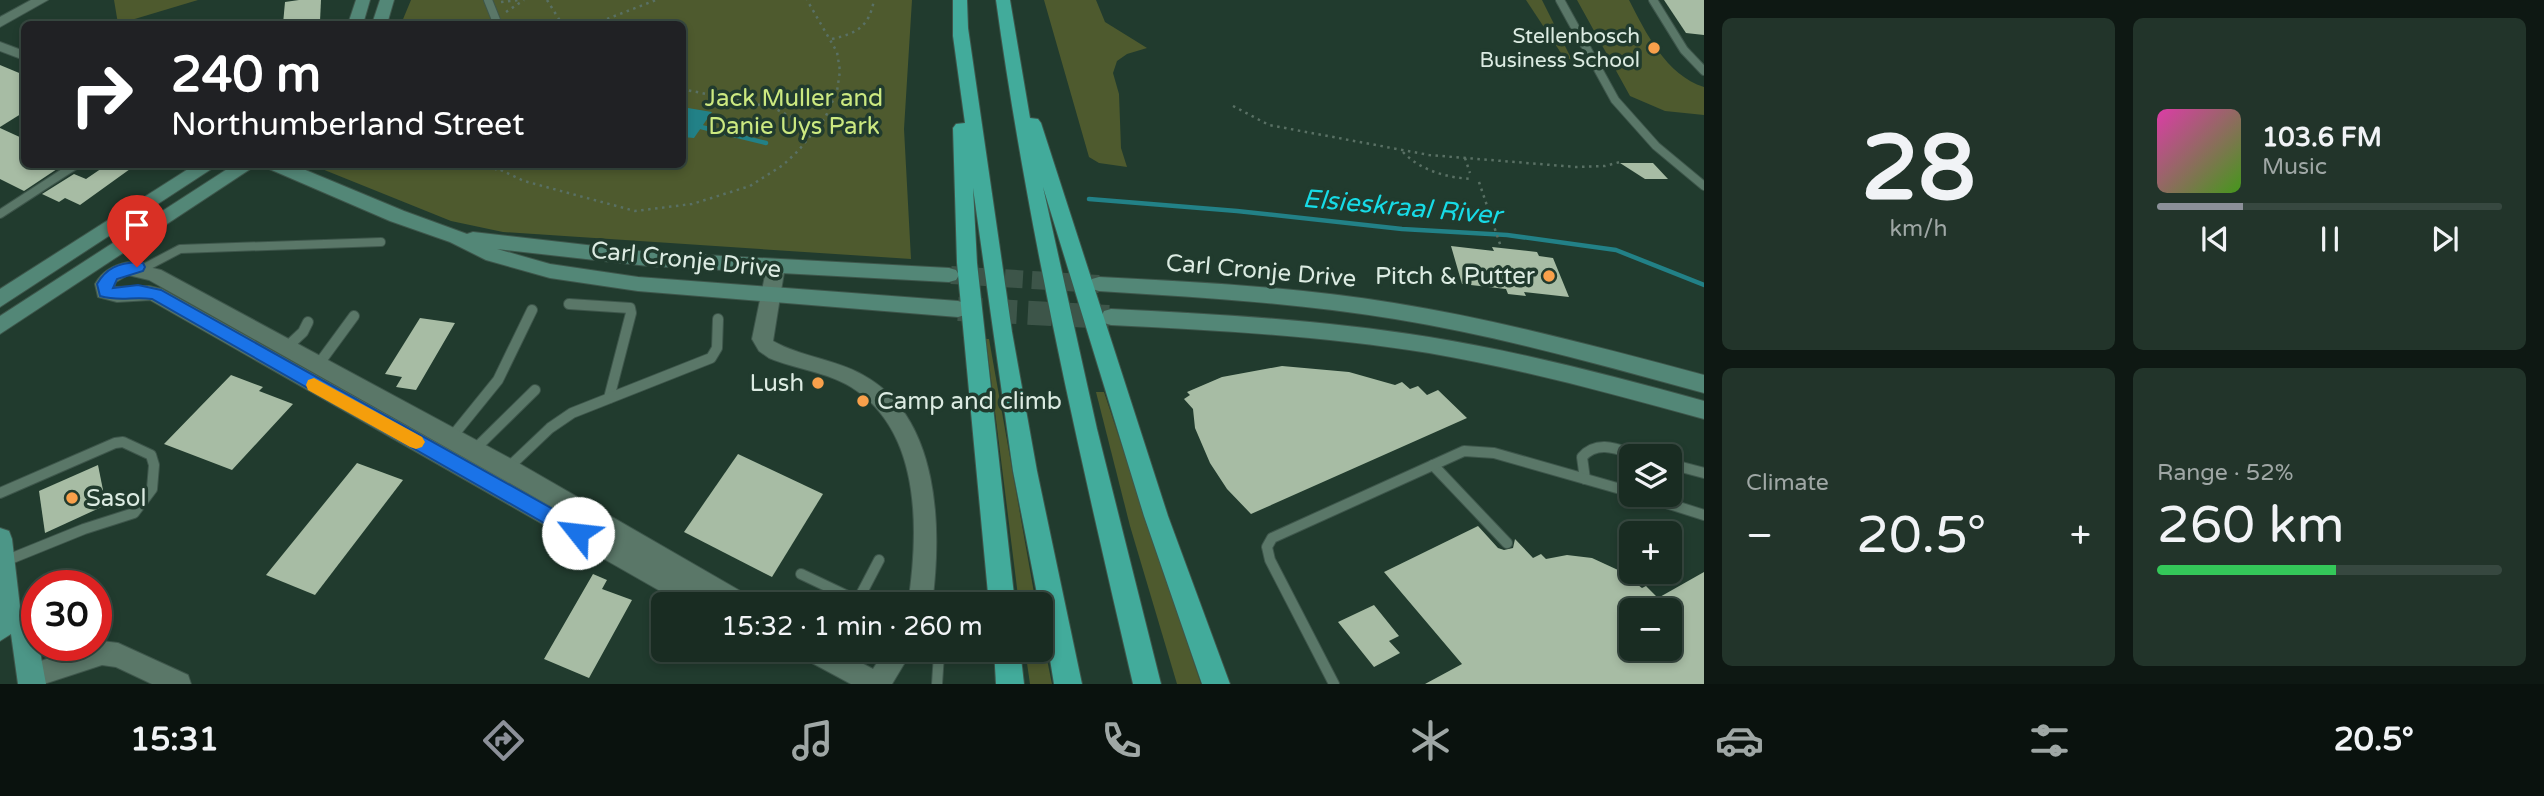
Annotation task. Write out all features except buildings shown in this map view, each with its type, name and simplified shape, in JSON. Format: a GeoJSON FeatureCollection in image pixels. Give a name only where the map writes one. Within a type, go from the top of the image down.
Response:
{"type":"FeatureCollection","features":[{"type":"Feature","properties":{"kind":"highway"},"geometry":{"type":"LineString","coordinates":[[960,0],[967,263],[1001,592]]}},
{"type":"Feature","properties":{"kind":"highway"},"geometry":{"type":"LineString","coordinates":[[1003,0],[1048,266],[1147,684]]}},
{"type":"Feature","properties":{"kind":"highway"},"geometry":{"type":"LineString","coordinates":[[960,22],[1000,320],[1025,471],[1069,684]]}},
{"type":"Feature","properties":{"kind":"highway"},"geometry":{"type":"LineString","coordinates":[[1013,68],[1100,333],[1156,516],[1216,684]]}},
{"type":"Feature","properties":{"kind":"highway"},"geometry":{"type":"LineString","coordinates":[[1008,662],[1010,684]]}},
{"type":"Feature","properties":{"kind":"main road"},"geometry":{"type":"LineString","coordinates":[[357,21],[363,0]]}},
{"type":"Feature","properties":{"kind":"main road"},"geometry":{"type":"LineString","coordinates":[[381,21],[387,0]]}},
{"type":"Feature","properties":{"kind":"main road"},"geometry":{"type":"LineString","coordinates":[[0,299],[204,168]]}},
{"type":"Feature","properties":{"kind":"main road"},"geometry":{"type":"LineString","coordinates":[[0,326],[243,168]]}},
{"type":"Feature","properties":{"kind":"main road","name":"Carl Cronje Drive"},"geometry":{"type":"LineString","coordinates":[[283,168],[397,216],[457,237],[493,255],[564,273],[625,283],[958,309]]}},
{"type":"Feature","properties":{"kind":"main road","name":"Carl Cronje Drive"},"geometry":{"type":"LineString","coordinates":[[457,237],[648,259],[949,275]]}},
{"type":"Feature","properties":{"kind":"main road","name":"Carl Cronje Drive"},"geometry":{"type":"LineString","coordinates":[[1099,284],[1275,295],[1391,310],[1495,330],[1704,384]]}},
{"type":"Feature","properties":{"kind":"main road"},"geometry":{"type":"LineString","coordinates":[[1111,317],[1282,326],[1431,345],[1535,366],[1704,410]]}},
{"type":"Feature","properties":{"kind":"main road"},"geometry":{"type":"LineString","coordinates":[[1,551],[4,620],[22,624],[31,680]]}},
{"type":"Feature","properties":{"kind":"street"},"geometry":{"type":"LineString","coordinates":[[0,23],[41,0]]}},
{"type":"Feature","properties":{"kind":"street"},"geometry":{"type":"LineString","coordinates":[[0,46],[21,55]]}},
{"type":"Feature","properties":{"kind":"street"},"geometry":{"type":"LineString","coordinates":[[776,266],[762,338],[766,346],[856,381],[883,401],[896,416],[906,435],[915,462],[924,524],[921,592]]}},
{"type":"Feature","properties":{"kind":"street"},"geometry":{"type":"LineString","coordinates":[[687,592],[500,476],[474,450],[142,269],[125,268],[112,275],[104,284],[106,292],[118,295],[138,291],[155,294],[500,476],[718,592]]}},
{"type":"Feature","properties":{"kind":"street"},"geometry":{"type":"LineString","coordinates":[[31,680],[102,653],[118,655],[179,684]]}},
{"type":"Feature","properties":{"kind":"street"},"geometry":{"type":"LineString","coordinates":[[841,662],[877,684],[892,662]]}},
{"type":"Feature","properties":{"kind":"lane"},"geometry":{"type":"LineString","coordinates":[[1560,0],[1598,72],[1625,113],[1660,151],[1704,186]]}},
{"type":"Feature","properties":{"kind":"lane"},"geometry":{"type":"LineString","coordinates":[[1653,0],[1684,50],[1704,71]]}},
{"type":"Feature","properties":{"kind":"lane"},"geometry":{"type":"LineString","coordinates":[[489,2],[496,21]]}},
{"type":"Feature","properties":{"kind":"lane"},"geometry":{"type":"LineString","coordinates":[[0,214],[71,168]]}},
{"type":"Feature","properties":{"kind":"lane"},"geometry":{"type":"LineString","coordinates":[[142,269],[180,248],[382,243]]}},
{"type":"Feature","properties":{"kind":"lane"},"geometry":{"type":"LineString","coordinates":[[569,304],[630,308],[632,313],[609,398]]}},
{"type":"Feature","properties":{"kind":"lane"},"geometry":{"type":"LineString","coordinates":[[450,438],[491,391],[532,310]]}},
{"type":"Feature","properties":{"kind":"lane"},"geometry":{"type":"LineString","coordinates":[[318,365],[354,316]]}},
{"type":"Feature","properties":{"kind":"lane"},"geometry":{"type":"LineString","coordinates":[[500,476],[550,428],[572,413],[710,358],[717,348],[718,319]]}},
{"type":"Feature","properties":{"kind":"lane"},"geometry":{"type":"LineString","coordinates":[[287,347],[303,332],[308,322]]}},
{"type":"Feature","properties":{"kind":"lane"},"geometry":{"type":"LineString","coordinates":[[474,450],[535,390]]}},
{"type":"Feature","properties":{"kind":"lane"},"geometry":{"type":"LineString","coordinates":[[0,493],[115,443],[123,442],[150,456],[154,465],[152,489],[134,513],[1,551]]}},
{"type":"Feature","properties":{"kind":"lane"},"geometry":{"type":"LineString","coordinates":[[1585,479],[1582,457],[1590,448],[1603,446],[1619,450]]}},
{"type":"Feature","properties":{"kind":"lane"},"geometry":{"type":"LineString","coordinates":[[1334,684],[1270,560],[1269,542],[1279,535],[1464,451],[1483,450],[1619,489]]}},
{"type":"Feature","properties":{"kind":"lane"},"geometry":{"type":"LineString","coordinates":[[1433,465],[1507,543]]}},
{"type":"Feature","properties":{"kind":"lane"},"geometry":{"type":"LineString","coordinates":[[1682,467],[1704,473]]}},
{"type":"Feature","properties":{"kind":"lane"},"geometry":{"type":"LineString","coordinates":[[1679,507],[1704,515]]}},
{"type":"Feature","properties":{"kind":"lane"},"geometry":{"type":"LineString","coordinates":[[862,592],[879,560]]}},
{"type":"Feature","properties":{"kind":"lane"},"geometry":{"type":"LineString","coordinates":[[801,574],[837,592]]}},
{"type":"Feature","properties":{"kind":"lane"},"geometry":{"type":"LineString","coordinates":[[937,684],[938,662]]}},
{"type":"Feature","properties":{"kind":"path"},"geometry":{"type":"LineString","coordinates":[[489,2],[521,0]]}},
{"type":"Feature","properties":{"kind":"path"},"geometry":{"type":"LineString","coordinates":[[505,13],[521,0]]}},
{"type":"Feature","properties":{"kind":"path"},"geometry":{"type":"LineString","coordinates":[[547,0],[560,21]]}},
{"type":"Feature","properties":{"kind":"path"},"geometry":{"type":"LineString","coordinates":[[602,21],[656,0]]}},
{"type":"Feature","properties":{"kind":"path"},"geometry":{"type":"LineString","coordinates":[[493,168],[548,189],[590,197],[624,210],[642,211],[714,201],[730,196],[786,164],[816,130],[834,101],[840,62],[831,39],[807,0]]}},
{"type":"Feature","properties":{"kind":"path"},"geometry":{"type":"LineString","coordinates":[[831,39],[865,28],[874,0]]}},
{"type":"Feature","properties":{"kind":"path"},"geometry":{"type":"LineString","coordinates":[[686,90],[774,108],[816,130]]}},
{"type":"Feature","properties":{"kind":"path"},"geometry":{"type":"LineString","coordinates":[[1233,106],[1269,125],[1403,152],[1576,167],[1605,166],[1619,162]]}},
{"type":"Feature","properties":{"kind":"path"},"geometry":{"type":"LineString","coordinates":[[1403,152],[1407,158],[1429,168],[1450,176],[1473,179]]}},
{"type":"Feature","properties":{"kind":"path"},"geometry":{"type":"LineString","coordinates":[[1465,158],[1470,173]]}},
{"type":"Feature","properties":{"kind":"path"},"geometry":{"type":"LineString","coordinates":[[1479,182],[1501,247]]}},
{"type":"Feature","properties":{"kind":"green space"},"geometry":{"type":"Polygon","coordinates":[[[114,0],[198,0],[128,21],[118,21],[114,0]]]}},
{"type":"Feature","properties":{"kind":"green space","name":"Jack Muller and Danie Uys Park"},"geometry":{"type":"Polygon","coordinates":[[[411,0],[912,0],[904,129],[911,259],[503,232],[451,221],[319,168],[686,168],[686,21],[402,21],[411,0]]]}},
{"type":"Feature","properties":{"kind":"green space"},"geometry":{"type":"Polygon","coordinates":[[[1044,0],[1096,0],[1105,22],[1147,48],[1127,54],[1117,61],[1113,73],[1119,94],[1121,148],[1127,167],[1099,163],[1089,157],[1044,0]]]}},
{"type":"Feature","properties":{"kind":"green space"},"geometry":{"type":"Polygon","coordinates":[[[1526,0],[1542,0],[1572,60],[1563,56],[1526,0]]]}},
{"type":"Feature","properties":{"kind":"green space","name":"Stellenbosch Business School"},"geometry":{"type":"Polygon","coordinates":[[[1577,0],[1629,0],[1650,39],[1668,63],[1691,81],[1704,87],[1704,115],[1665,111],[1630,96],[1577,0]]]}},
{"type":"Feature","properties":{"kind":"green space"},"geometry":{"type":"Polygon","coordinates":[[[986,339],[989,339],[1034,592],[1018,592],[986,339]]]}},
{"type":"Feature","properties":{"kind":"green space"},"geometry":{"type":"Polygon","coordinates":[[[1096,392],[1104,392],[1201,684],[1177,684],[1130,526],[1096,392]]]}},
{"type":"Feature","properties":{"kind":"green space"},"geometry":{"type":"Polygon","coordinates":[[[1027,662],[1048,662],[1052,684],[1030,684],[1027,662]]]}},
{"type":"Feature","properties":{"kind":"water"},"geometry":{"type":"Polygon","coordinates":[[[686,108],[712,112],[694,138],[686,137],[686,108]]]}},
{"type":"Feature","properties":{"kind":"waterway","name":"Elsieskraal River"},"geometry":{"type":"LineString","coordinates":[[701,127],[766,143]]}},
{"type":"Feature","properties":{"kind":"waterway","name":"Elsieskraal River"},"geometry":{"type":"LineString","coordinates":[[1089,199],[1237,211],[1402,229],[1507,235],[1616,250],[1704,285]]}},
{"type":"Feature","properties":{"kind":"tunnel"},"geometry":{"type":"LineString","coordinates":[[951,275],[1099,284]]}},
{"type":"Feature","properties":{"kind":"tunnel"},"geometry":{"type":"LineString","coordinates":[[958,309],[1109,317]]}},
{"type":"Feature","properties":{"kind":"slow traffic"},"geometry":{"type":"LineString","coordinates":[[314,385],[416,442]]}},
{"type":"Feature","properties":{"kind":"place","name":"Stellenbosch Business School"},"geometry":{"type":"Point","coordinates":[1654,48]}},
{"type":"Feature","properties":{"kind":"place","name":"Pitch & Putter"},"geometry":{"type":"Point","coordinates":[1549,276]}},
{"type":"Feature","properties":{"kind":"place","name":"Lush"},"geometry":{"type":"Point","coordinates":[818,383]}},
{"type":"Feature","properties":{"kind":"place","name":"Camp and climb"},"geometry":{"type":"Point","coordinates":[863,401]}},
{"type":"Feature","properties":{"kind":"place","name":"Sasol"},"geometry":{"type":"Point","coordinates":[72,498]}},
{"type":"Feature","properties":{"kind":"route"},"geometry":{"type":"LineString","coordinates":[[137,267],[125,268],[107,279],[104,284],[106,292],[118,295],[131,291],[147,291],[155,294],[578,533]]}}]}
